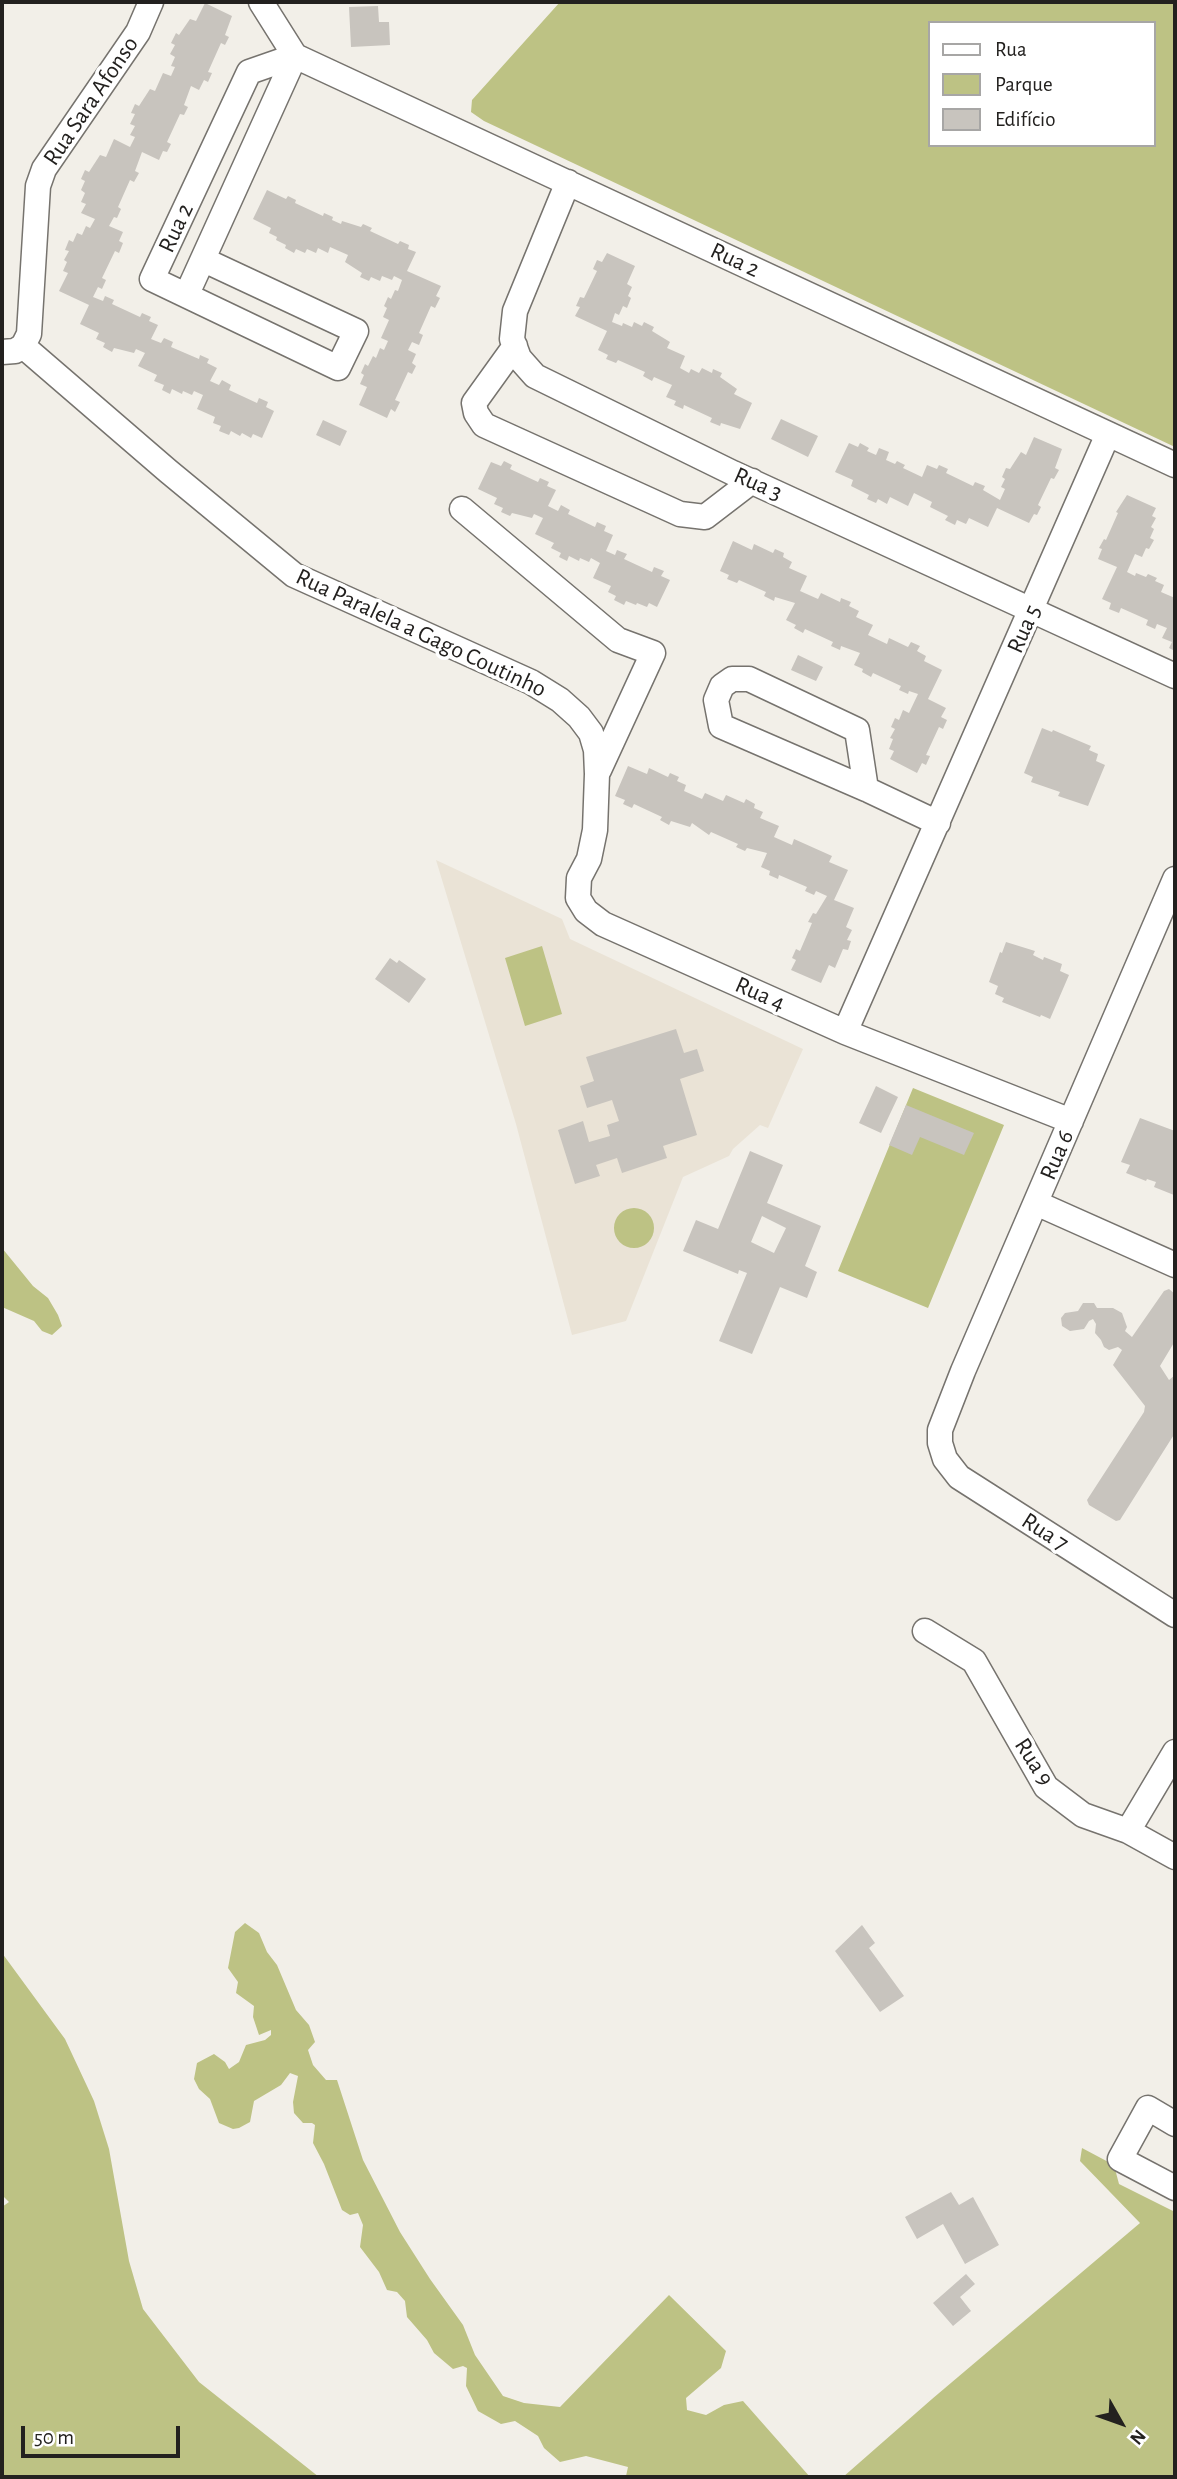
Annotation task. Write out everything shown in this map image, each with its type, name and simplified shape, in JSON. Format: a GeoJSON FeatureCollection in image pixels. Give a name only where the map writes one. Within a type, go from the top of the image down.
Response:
{"type":"FeatureCollection","features":[{"type":"Feature","properties":{"kind":"street","name":"Rua Sara Afonso"},"geometry":{"type":"LineString","coordinates":[[12,349],[29,334],[40,177],[138,32],[151,2]]}},
{"type":"Feature","properties":{"kind":"street"},"geometry":{"type":"LineString","coordinates":[[259,4],[295,56]]}},
{"type":"Feature","properties":{"kind":"street","name":"Rua 2"},"geometry":{"type":"LineString","coordinates":[[187,294],[295,56]]}},
{"type":"Feature","properties":{"kind":"street","name":"Rua 2"},"geometry":{"type":"LineString","coordinates":[[204,260],[356,331],[338,368],[152,279],[248,72],[295,56],[1175,466]]}},
{"type":"Feature","properties":{"kind":"street"},"geometry":{"type":"LineString","coordinates":[[569,182],[514,311],[512,339],[515,346],[474,402],[476,413],[484,425],[680,514],[705,517],[751,481]]}},
{"type":"Feature","properties":{"kind":"street","name":"Rua 3"},"geometry":{"type":"LineString","coordinates":[[515,346],[519,358],[535,376],[751,481],[1175,676]]}},
{"type":"Feature","properties":{"kind":"street","name":"Rua Paralela a Gago Coutinho"},"geometry":{"type":"LineString","coordinates":[[12,349],[168,471],[294,575],[531,682],[560,700],[579,717],[591,733],[596,750],[597,774]]}},
{"type":"Feature","properties":{"kind":"street","name":"Rua 5"},"geometry":{"type":"LineString","coordinates":[[845,1032],[1108,434]]}},
{"type":"Feature","properties":{"kind":"street"},"geometry":{"type":"LineString","coordinates":[[462,509],[618,640],[653,653],[597,774]]}},
{"type":"Feature","properties":{"kind":"street"},"geometry":{"type":"LineString","coordinates":[[866,789],[858,730],[749,679],[732,679],[722,686],[716,700],[721,726],[938,823]]}},
{"type":"Feature","properties":{"kind":"street","name":"Rua 4"},"geometry":{"type":"LineString","coordinates":[[597,774],[595,830],[589,859],[579,878],[578,898],[586,911],[603,924],[845,1032],[1071,1121]]}},
{"type":"Feature","properties":{"kind":"street","name":"Rua 6"},"geometry":{"type":"LineString","coordinates":[[940,1430],[1175,879]]}},
{"type":"Feature","properties":{"kind":"street"},"geometry":{"type":"LineString","coordinates":[[1036,1203],[1175,1265]]}},
{"type":"Feature","properties":{"kind":"street","name":"Rua 7"},"geometry":{"type":"LineString","coordinates":[[940,1430],[940,1443],[945,1459],[959,1477],[1175,1615]]}},
{"type":"Feature","properties":{"kind":"street","name":"Rua 9"},"geometry":{"type":"LineString","coordinates":[[925,1631],[974,1661],[1046,1787],[1083,1815],[1128,1831],[1175,1857]]}},
{"type":"Feature","properties":{"kind":"street"},"geometry":{"type":"LineString","coordinates":[[1128,1831],[1175,1752]]}},
{"type":"Feature","properties":{"kind":"street"},"geometry":{"type":"LineString","coordinates":[[1175,2124],[1148,2108],[1120,2159],[1175,2188]]}},
{"type":"Feature","properties":{"kind":"shaded area"},"geometry":{"type":"Polygon","coordinates":[[[436,860],[562,919],[570,939],[803,1049],[768,1128],[760,1125],[733,1149],[729,1156],[683,1177],[626,1321],[572,1335],[516,1124],[436,860]]]}},
{"type":"Feature","properties":{"kind":"green space"},"geometry":{"type":"Polygon","coordinates":[[[560,2],[1175,2],[1175,447],[484,121],[471,112],[472,100],[560,2]]]}},
{"type":"Feature","properties":{"kind":"green space"},"geometry":{"type":"Polygon","coordinates":[[[542,946],[562,1014],[525,1026],[505,958],[542,946]]]}},
{"type":"Feature","properties":{"kind":"green space"},"geometry":{"type":"Polygon","coordinates":[[[913,1088],[1004,1125],[928,1308],[838,1271],[913,1088]]]}},
{"type":"Feature","properties":{"kind":"green space"},"geometry":{"type":"Polygon","coordinates":[[[634,1208],[648,1214],[654,1228],[648,1242],[634,1248],[620,1242],[614,1228],[620,1214],[634,1208]]]}},
{"type":"Feature","properties":{"kind":"green space"},"geometry":{"type":"Polygon","coordinates":[[[2,1248],[33,1286],[48,1298],[58,1315],[62,1326],[52,1335],[42,1331],[34,1321],[2,1307],[2,1248]]]}},
{"type":"Feature","properties":{"kind":"green space"},"geometry":{"type":"Polygon","coordinates":[[[245,1923],[259,1933],[267,1952],[277,1965],[296,2010],[309,2025],[315,2042],[308,2050],[313,2065],[326,2080],[337,2080],[363,2160],[400,2232],[463,2325],[475,2355],[503,2396],[524,2403],[560,2407],[669,2295],[726,2351],[721,2368],[686,2398],[687,2410],[706,2415],[724,2405],[743,2401],[810,2477],[623,2477],[626,2476],[628,2467],[586,2456],[560,2462],[544,2448],[538,2436],[515,2421],[501,2424],[478,2411],[466,2386],[467,2368],[463,2366],[453,2369],[434,2353],[427,2340],[407,2317],[405,2301],[397,2292],[387,2290],[379,2272],[360,2247],[363,2225],[358,2213],[350,2215],[342,2210],[313,2143],[315,2125],[303,2123],[294,2113],[293,2102],[298,2076],[290,2073],[281,2085],[254,2101],[250,2122],[233,2129],[219,2123],[210,2099],[199,2089],[194,2079],[197,2063],[214,2054],[225,2062],[229,2069],[239,2062],[246,2045],[265,2040],[271,2035],[271,2030],[259,2035],[253,2017],[254,2006],[236,1993],[238,1982],[228,1968],[235,1932],[245,1923]]]}},
{"type":"Feature","properties":{"kind":"green space"},"geometry":{"type":"Polygon","coordinates":[[[2,1953],[65,2039],[94,2101],[109,2149],[129,2261],[143,2309],[199,2382],[319,2477],[2,2477],[2,2207],[9,2202],[2,2195],[2,1953]]]}},
{"type":"Feature","properties":{"kind":"green space"},"geometry":{"type":"Polygon","coordinates":[[[1082,2148],[1114,2165],[1119,2184],[1175,2212],[1175,2477],[843,2477],[1140,2223],[1080,2161],[1082,2148]]]}},
{"type":"Feature","properties":{"kind":"building"},"geometry":{"type":"Polygon","coordinates":[[[205,3],[232,16],[225,35],[229,37],[225,45],[221,43],[208,72],[212,73],[208,82],[204,80],[199,90],[191,86],[184,105],[188,107],[184,115],[180,114],[167,142],[171,144],[167,152],[163,151],[159,160],[142,152],[135,171],[139,173],[134,182],[130,180],[118,207],[121,209],[117,218],[114,217],[109,226],[123,232],[119,241],[123,243],[119,253],[115,251],[102,278],[106,280],[102,289],[98,287],[93,297],[103,301],[105,296],[114,300],[112,304],[140,317],[142,313],[151,317],[149,321],[158,325],[151,339],[161,343],[164,338],[173,342],[171,347],[199,359],[200,355],[209,359],[207,363],[217,368],[210,381],[219,385],[222,380],[231,385],[229,390],[257,403],[259,398],[268,402],[266,407],[274,411],[262,438],[253,434],[251,438],[242,433],[240,436],[231,431],[229,435],[219,431],[221,426],[213,423],[215,417],[197,409],[203,395],[194,391],[192,395],[183,391],[182,394],[172,389],[170,394],[162,390],[164,385],[154,381],[157,375],[138,366],[145,353],[136,349],[134,353],[114,348],[112,352],[103,347],[105,343],[96,339],[99,333],[80,324],[89,305],[59,291],[68,273],[63,271],[67,262],[64,260],[69,251],[65,250],[69,240],[73,242],[77,233],[82,235],[86,226],[90,228],[95,219],[81,213],[86,204],[81,202],[85,193],[81,190],[85,181],[81,179],[85,170],[89,172],[100,155],[106,157],[114,139],[130,147],[135,137],[130,135],[135,126],[130,124],[135,114],[131,113],[135,104],[139,106],[150,89],[155,91],[163,73],[171,76],[175,57],[170,54],[175,45],[171,43],[176,33],[179,35],[190,19],[196,21],[205,3]]]}},
{"type":"Feature","properties":{"kind":"building"},"geometry":{"type":"Polygon","coordinates":[[[378,6],[379,22],[389,22],[390,45],[351,47],[349,7],[378,6]]]}},
{"type":"Feature","properties":{"kind":"building"},"geometry":{"type":"Polygon","coordinates":[[[267,190],[286,199],[288,196],[296,200],[295,203],[323,216],[324,213],[333,217],[332,220],[341,224],[342,221],[361,227],[363,224],[372,228],[370,231],[398,244],[400,241],[409,245],[408,249],[416,252],[407,271],[441,286],[436,296],[440,298],[435,308],[431,306],[419,333],[423,335],[419,345],[412,342],[408,350],[416,354],[412,363],[416,366],[412,374],[408,372],[395,400],[400,402],[395,412],[391,409],[387,418],[359,405],[367,387],[360,384],[364,375],[361,373],[373,356],[376,358],[380,348],[384,350],[388,341],[381,338],[389,320],[383,317],[387,308],[384,306],[388,297],[391,299],[395,290],[398,291],[402,280],[394,276],[392,280],[382,276],[380,281],[371,277],[369,281],[360,277],[362,273],[345,262],[348,255],[330,247],[328,253],[318,248],[316,253],[307,249],[305,253],[296,249],[294,253],[285,248],[286,245],[269,233],[271,228],[253,219],[267,190]]]}},
{"type":"Feature","properties":{"kind":"building"},"geometry":{"type":"Polygon","coordinates":[[[607,253],[635,266],[627,284],[632,287],[627,308],[623,306],[619,315],[615,313],[612,322],[632,327],[634,322],[642,326],[644,322],[654,327],[652,331],[670,342],[667,348],[685,356],[680,368],[689,373],[691,369],[699,373],[702,368],[712,373],[713,369],[722,373],[720,377],[737,389],[734,394],[752,403],[740,429],[721,423],[720,426],[710,422],[712,418],[684,405],[683,409],[674,405],[676,401],[666,397],[672,385],[654,377],[652,381],[643,376],[645,372],[618,360],[616,363],[606,359],[608,355],[598,350],[607,331],[575,316],[580,307],[576,306],[580,297],[584,298],[597,271],[593,269],[597,260],[602,262],[607,253]]]}},
{"type":"Feature","properties":{"kind":"building"},"geometry":{"type":"Polygon","coordinates":[[[781,419],[818,436],[808,457],[771,439],[781,419]]]}},
{"type":"Feature","properties":{"kind":"building"},"geometry":{"type":"Polygon","coordinates":[[[323,420],[347,431],[340,446],[316,435],[323,420]]]}},
{"type":"Feature","properties":{"kind":"building"},"geometry":{"type":"Polygon","coordinates":[[[1034,437],[1062,449],[1055,468],[1059,470],[1054,479],[1051,478],[1038,505],[1041,507],[1037,515],[1034,514],[1029,523],[997,508],[988,527],[969,518],[966,524],[957,520],[955,525],[945,520],[948,516],[930,507],[932,502],[914,493],[908,506],[890,497],[887,504],[878,499],[876,503],[867,499],[869,495],[851,486],[853,480],[835,472],[849,443],[858,447],[860,443],[869,448],[867,451],[876,455],[879,448],[889,452],[886,460],[895,464],[897,461],[905,465],[903,468],[922,477],[927,465],[937,469],[939,465],[948,469],[946,473],[973,486],[975,482],[985,486],[983,490],[1000,500],[1005,489],[1001,487],[1006,468],[1010,469],[1021,452],[1026,455],[1034,437]]]}},
{"type":"Feature","properties":{"kind":"building"},"geometry":{"type":"Polygon","coordinates":[[[504,461],[512,465],[510,469],[538,482],[540,478],[549,482],[547,486],[556,490],[548,506],[558,511],[561,505],[570,510],[568,514],[595,527],[597,522],[606,526],[604,531],[613,535],[606,551],[615,555],[617,550],[627,554],[624,559],[652,572],[654,567],[664,571],[661,576],[670,580],[657,607],[649,603],[647,607],[626,601],[624,605],[614,600],[616,596],[608,592],[611,586],[593,578],[600,563],[591,558],[589,562],[569,556],[567,561],[559,557],[561,553],[551,548],[554,543],[535,534],[543,518],[534,514],[532,518],[512,513],[510,516],[501,512],[503,508],[494,504],[497,498],[478,489],[491,462],[501,466],[504,461]]]}},
{"type":"Feature","properties":{"kind":"building"},"geometry":{"type":"Polygon","coordinates":[[[1127,495],[1156,508],[1152,516],[1156,518],[1151,527],[1154,529],[1150,538],[1154,540],[1142,557],[1135,554],[1127,572],[1135,576],[1136,573],[1146,577],[1148,574],[1157,578],[1155,581],[1164,585],[1161,592],[1175,598],[1175,651],[1169,648],[1172,642],[1162,638],[1167,628],[1157,624],[1155,629],[1146,625],[1148,620],[1121,608],[1119,613],[1109,609],[1111,603],[1102,599],[1117,567],[1098,559],[1102,549],[1099,548],[1104,539],[1106,540],[1118,513],[1116,512],[1127,495]]]}},
{"type":"Feature","properties":{"kind":"building"},"geometry":{"type":"Polygon","coordinates":[[[733,541],[752,550],[754,544],[773,553],[775,549],[784,553],[783,557],[792,562],[789,568],[807,576],[800,591],[818,599],[821,593],[840,602],[841,598],[851,602],[849,606],[859,611],[856,617],[873,625],[868,635],[887,644],[889,638],[908,647],[911,642],[920,646],[917,651],[926,656],[924,661],[942,670],[928,699],[946,708],[941,717],[947,720],[943,729],[939,727],[926,755],[930,756],[926,765],[922,763],[917,773],[890,759],[894,751],[889,749],[893,739],[890,738],[895,729],[891,727],[895,718],[899,720],[903,710],[909,713],[918,694],[909,691],[908,694],[899,690],[901,686],[873,673],[871,677],[862,672],[863,669],[854,665],[860,653],[841,646],[840,650],[831,646],[833,642],[805,629],[803,633],[794,628],[796,625],[786,620],[795,603],[775,597],[774,601],[764,596],[766,592],[739,580],[737,583],[727,579],[729,575],[720,571],[733,541]]]}},
{"type":"Feature","properties":{"kind":"building"},"geometry":{"type":"Polygon","coordinates":[[[798,655],[823,667],[816,681],[791,670],[798,655]]]}},
{"type":"Feature","properties":{"kind":"building"},"geometry":{"type":"Polygon","coordinates":[[[1042,728],[1091,746],[1089,750],[1098,754],[1096,761],[1105,765],[1088,806],[1058,796],[1060,792],[1031,782],[1033,777],[1024,773],[1042,728]]]}},
{"type":"Feature","properties":{"kind":"building"},"geometry":{"type":"Polygon","coordinates":[[[628,766],[647,774],[649,768],[668,777],[670,773],[679,777],[677,781],[686,785],[684,791],[702,799],[705,793],[723,801],[726,795],[744,803],[746,799],[755,804],[754,808],[763,812],[760,818],[779,826],[774,837],[792,845],[794,839],[832,856],[829,862],[848,870],[834,900],[854,908],[846,927],[852,930],[847,940],[851,941],[848,950],[843,949],[835,968],[829,965],[821,983],[791,970],[796,960],[792,958],[796,949],[800,951],[812,923],[808,922],[827,896],[816,891],[814,895],[805,891],[807,887],[779,875],[778,879],[769,875],[770,871],[761,867],[767,853],[747,848],[745,851],[736,847],[738,844],[711,832],[709,835],[692,823],[690,827],[671,821],[669,825],[660,820],[662,817],[634,804],[632,808],[623,804],[625,800],[615,796],[628,766]]]}},
{"type":"Feature","properties":{"kind":"building"},"geometry":{"type":"Polygon","coordinates":[[[1006,942],[1035,951],[1033,955],[1043,960],[1044,957],[1062,964],[1060,971],[1069,975],[1050,1019],[1002,1002],[1004,998],[995,994],[998,986],[989,982],[1006,942]]]}},
{"type":"Feature","properties":{"kind":"building"},"geometry":{"type":"Polygon","coordinates":[[[390,958],[397,963],[399,960],[426,979],[409,1003],[375,979],[390,958]]]}},
{"type":"Feature","properties":{"kind":"building"},"geometry":{"type":"Polygon","coordinates":[[[676,1029],[684,1053],[697,1049],[704,1071],[680,1079],[697,1135],[663,1146],[667,1158],[622,1173],[617,1158],[596,1165],[600,1176],[575,1184],[558,1130],[583,1121],[589,1142],[610,1136],[607,1125],[619,1121],[612,1100],[587,1108],[580,1086],[594,1081],[586,1057],[676,1029]]]}},
{"type":"Feature","properties":{"kind":"building"},"geometry":{"type":"Polygon","coordinates":[[[876,1086],[898,1097],[881,1133],[859,1123],[876,1086]]]}},
{"type":"Feature","properties":{"kind":"building"},"geometry":{"type":"Polygon","coordinates":[[[906,1105],[974,1133],[964,1155],[920,1137],[912,1155],[889,1145],[906,1105]]]}},
{"type":"Feature","properties":{"kind":"building"},"geometry":{"type":"Polygon","coordinates":[[[1140,1118],[1175,1131],[1174,1195],[1154,1187],[1156,1182],[1126,1173],[1130,1165],[1121,1162],[1140,1118]]]}},
{"type":"Feature","properties":{"kind":"building"},"geometry":{"type":"Polygon","coordinates":[[[750,1151],[783,1165],[767,1203],[821,1226],[805,1266],[817,1272],[807,1298],[780,1287],[752,1354],[719,1341],[747,1273],[739,1270],[738,1274],[683,1251],[696,1220],[718,1229],[750,1151]],[[762,1216],[751,1242],[774,1253],[786,1228],[762,1216]]]}},
{"type":"Feature","properties":{"kind":"building"},"geometry":{"type":"Polygon","coordinates":[[[1169,1289],[1175,1294],[1175,1341],[1160,1366],[1169,1380],[1175,1375],[1175,1433],[1120,1520],[1116,1521],[1089,1505],[1087,1500],[1144,1412],[1145,1406],[1113,1365],[1122,1350],[1118,1347],[1109,1350],[1104,1347],[1095,1333],[1096,1324],[1093,1319],[1084,1329],[1070,1331],[1062,1326],[1061,1318],[1065,1313],[1078,1311],[1083,1303],[1094,1303],[1097,1308],[1113,1308],[1122,1313],[1127,1327],[1125,1331],[1132,1337],[1164,1291],[1169,1289]]]}},
{"type":"Feature","properties":{"kind":"building"},"geometry":{"type":"Polygon","coordinates":[[[862,1925],[875,1943],[869,1948],[904,1996],[880,2012],[835,1951],[862,1925]]]}},
{"type":"Feature","properties":{"kind":"building"},"geometry":{"type":"Polygon","coordinates":[[[951,2192],[959,2205],[973,2197],[999,2245],[965,2264],[943,2224],[917,2239],[905,2217],[951,2192]]]}},
{"type":"Feature","properties":{"kind":"building"},"geometry":{"type":"Polygon","coordinates":[[[966,2274],[975,2284],[960,2297],[971,2311],[953,2326],[933,2303],[966,2274]]]}}]}
